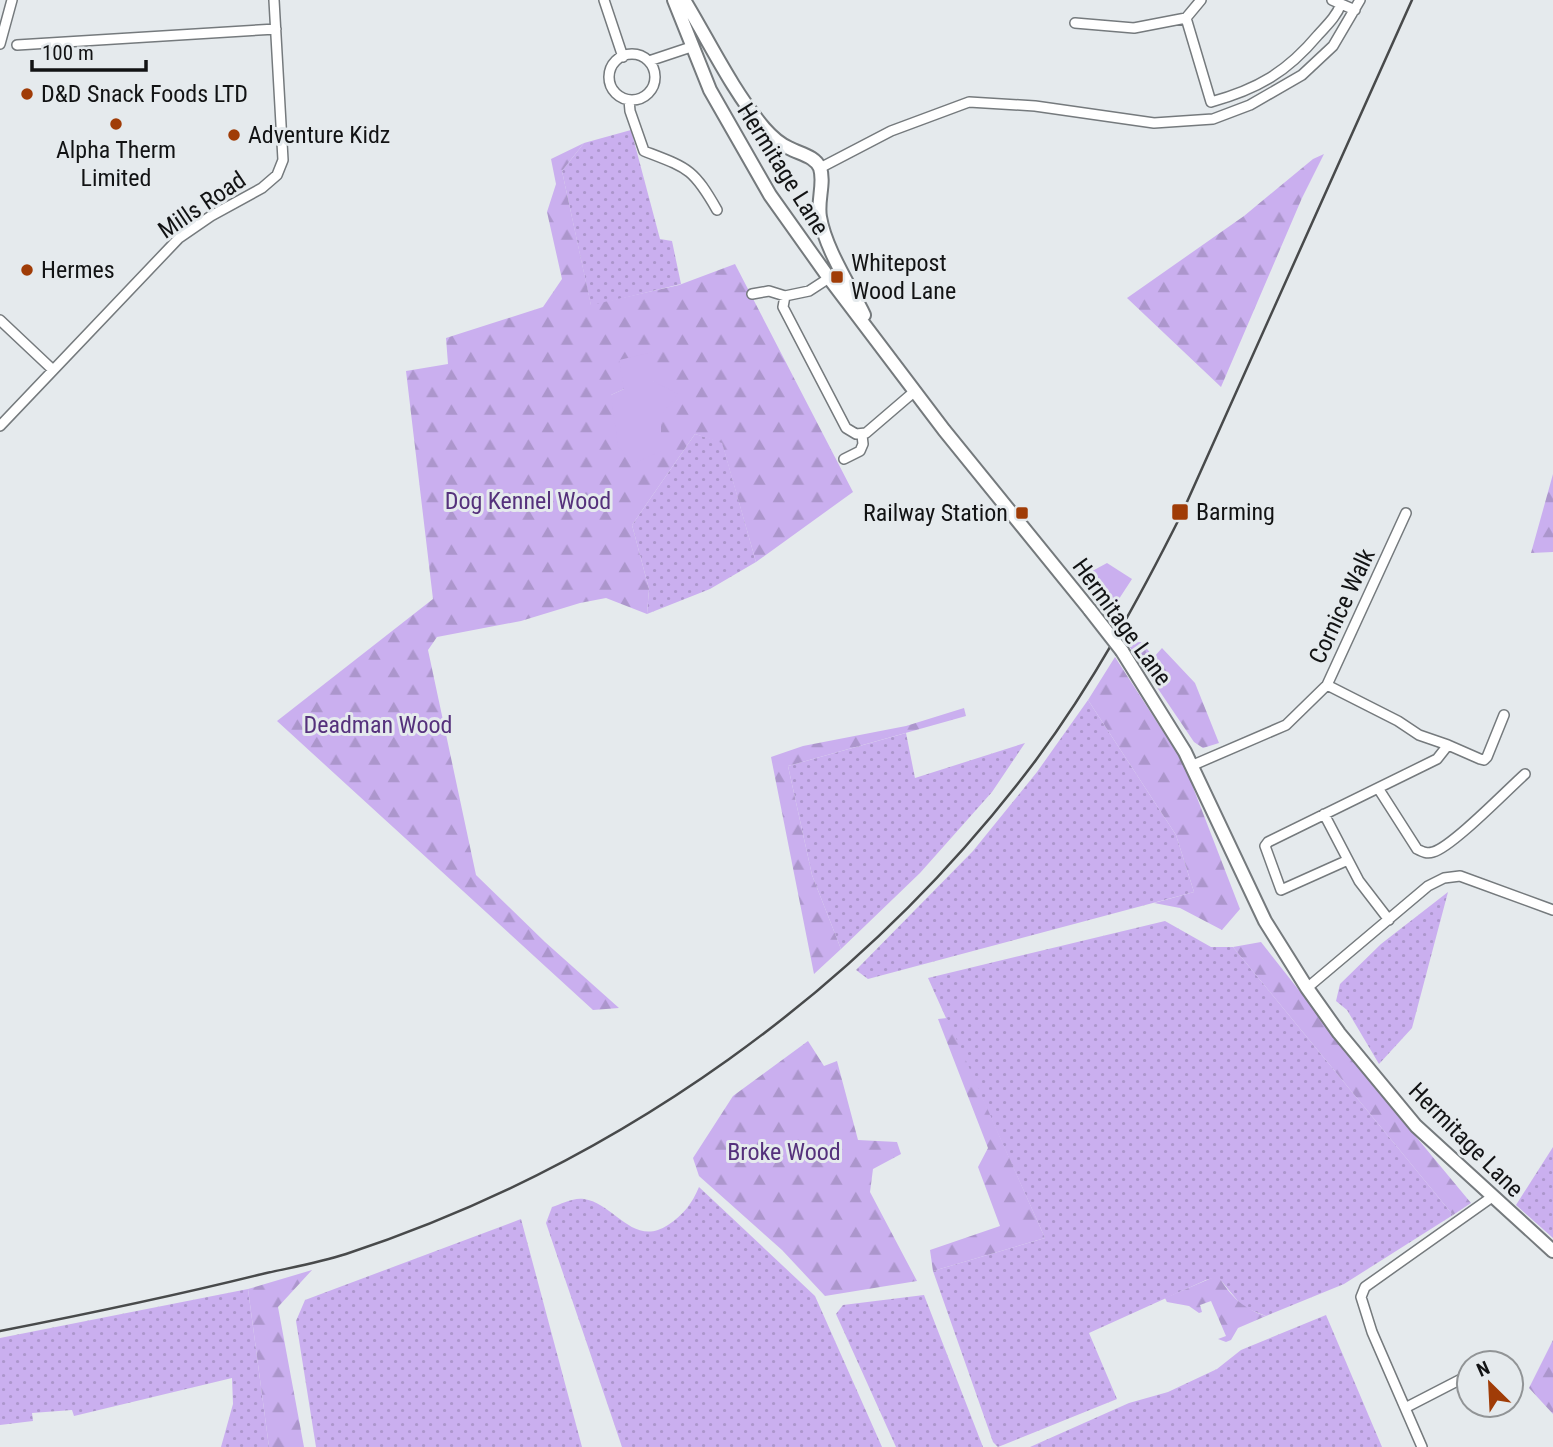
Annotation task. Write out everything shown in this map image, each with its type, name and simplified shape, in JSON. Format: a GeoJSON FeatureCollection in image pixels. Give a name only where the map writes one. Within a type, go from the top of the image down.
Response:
{"type":"FeatureCollection","features":[{"type":"Feature","properties":{"kind":"main road","name":"Hermitage Lane"},"geometry":{"type":"LineString","coordinates":[[674,0],[710,90],[769,195],[915,391],[1122,650],[1142,680],[1191,766],[1265,921],[1307,988],[1416,1126],[1553,1251]]}},
{"type":"Feature","properties":{"kind":"main road"},"geometry":{"type":"LineString","coordinates":[[684,0],[719,61],[765,128],[777,141],[812,159],[820,168],[820,219],[832,250],[877,341]]}},
{"type":"Feature","properties":{"kind":"street"},"geometry":{"type":"LineString","coordinates":[[0,44],[12,0]]}},
{"type":"Feature","properties":{"kind":"street","name":"Mills Road"},"geometry":{"type":"LineString","coordinates":[[0,426],[179,238],[211,216],[262,188],[277,175],[283,160],[274,0]]}},
{"type":"Feature","properties":{"kind":"street"},"geometry":{"type":"LineString","coordinates":[[604,0],[622,57]]}},
{"type":"Feature","properties":{"kind":"street"},"geometry":{"type":"LineString","coordinates":[[1075,23],[1134,28],[1186,18],[1201,0]]}},
{"type":"Feature","properties":{"kind":"street"},"geometry":{"type":"LineString","coordinates":[[820,168],[891,131],[969,102],[1035,106],[1154,123],[1213,119],[1250,105],[1302,75],[1333,46],[1360,0]]}},
{"type":"Feature","properties":{"kind":"street"},"geometry":{"type":"LineString","coordinates":[[1186,18],[1211,102],[1234,95],[1281,72],[1310,45],[1337,14],[1336,2],[1355,10]]}},
{"type":"Feature","properties":{"kind":"street"},"geometry":{"type":"LineString","coordinates":[[17,46],[276,29]]}},
{"type":"Feature","properties":{"kind":"street"},"geometry":{"type":"LineString","coordinates":[[649,61],[691,47]]}},
{"type":"Feature","properties":{"kind":"street"},"geometry":{"type":"LineString","coordinates":[[636,55],[649,61],[655,74],[653,88],[643,97],[629,100],[616,93],[610,81],[612,66],[622,57],[636,55]]}},
{"type":"Feature","properties":{"kind":"street"},"geometry":{"type":"LineString","coordinates":[[629,100],[630,111],[644,151],[681,165],[698,177],[717,210]]}},
{"type":"Feature","properties":{"kind":"street"},"geometry":{"type":"LineString","coordinates":[[752,293],[769,286],[785,296],[809,291],[829,278]]}},
{"type":"Feature","properties":{"kind":"street"},"geometry":{"type":"LineString","coordinates":[[785,296],[784,310],[846,428],[852,433],[866,433],[915,391]]}},
{"type":"Feature","properties":{"kind":"street"},"geometry":{"type":"LineString","coordinates":[[0,320],[53,370]]}},
{"type":"Feature","properties":{"kind":"street"},"geometry":{"type":"LineString","coordinates":[[844,459],[860,452],[862,435]]}},
{"type":"Feature","properties":{"kind":"street","name":"Cornice Walk"},"geometry":{"type":"LineString","coordinates":[[1191,766],[1286,724],[1326,685],[1406,513]]}},
{"type":"Feature","properties":{"kind":"street"},"geometry":{"type":"LineString","coordinates":[[1326,685],[1398,721],[1419,735],[1484,760],[1504,715]]}},
{"type":"Feature","properties":{"kind":"street"},"geometry":{"type":"LineString","coordinates":[[1348,860],[1282,890],[1265,846],[1268,842],[1437,759],[1448,745]]}},
{"type":"Feature","properties":{"kind":"street"},"geometry":{"type":"LineString","coordinates":[[1378,788],[1417,849],[1427,853],[1435,852],[1465,829],[1525,774]]}},
{"type":"Feature","properties":{"kind":"street"},"geometry":{"type":"LineString","coordinates":[[1324,814],[1359,881],[1389,920]]}},
{"type":"Feature","properties":{"kind":"street"},"geometry":{"type":"LineString","coordinates":[[1307,988],[1428,886],[1444,878],[1460,876],[1553,910]]}},
{"type":"Feature","properties":{"kind":"street"},"geometry":{"type":"LineString","coordinates":[[1420,1443],[1372,1332],[1361,1297],[1363,1291],[1492,1197]]}},
{"type":"Feature","properties":{"kind":"street"},"geometry":{"type":"LineString","coordinates":[[1405,1408],[1455,1382]]}},
{"type":"Feature","properties":{"kind":"green space"},"geometry":{"type":"Polygon","coordinates":[[[631,130],[660,239],[672,241],[681,284],[591,306],[562,171],[584,143],[631,130]]]}},
{"type":"Feature","properties":{"kind":"green space","name":"Dog Kennel Wood"},"geometry":{"type":"Polygon","coordinates":[[[584,143],[562,171],[591,305],[679,285],[735,264],[853,492],[756,562],[722,443],[695,434],[632,525],[649,589],[647,614],[606,598],[521,621],[437,637],[428,650],[476,875],[619,1008],[593,1010],[277,721],[433,599],[406,371],[448,364],[446,338],[543,307],[562,279],[547,212],[556,184],[551,159],[584,143]],[[653,352],[624,389],[611,395],[661,451],[661,415],[653,381],[653,352]]]}},
{"type":"Feature","properties":{"kind":"green space"},"geometry":{"type":"Polygon","coordinates":[[[1324,154],[1302,198],[1221,387],[1127,298],[1244,216],[1313,159],[1324,154]]]}},
{"type":"Feature","properties":{"kind":"green space"},"geometry":{"type":"Polygon","coordinates":[[[653,352],[653,381],[678,394],[661,415],[661,451],[633,464],[618,446],[611,395],[624,389],[619,360],[653,352]]]}},
{"type":"Feature","properties":{"kind":"green space"},"geometry":{"type":"Polygon","coordinates":[[[695,434],[722,442],[756,562],[710,589],[647,614],[649,589],[632,525],[695,434]]]}},
{"type":"Feature","properties":{"kind":"green space"},"geometry":{"type":"Polygon","coordinates":[[[1553,474],[1553,552],[1531,553],[1553,474]]]}},
{"type":"Feature","properties":{"kind":"green space"},"geometry":{"type":"Polygon","coordinates":[[[1107,563],[1132,579],[1115,605],[1096,592],[1085,575],[1107,563]]]}},
{"type":"Feature","properties":{"kind":"green space"},"geometry":{"type":"Polygon","coordinates":[[[1141,642],[1154,657],[1162,648],[1195,683],[1219,743],[1203,748],[1194,742],[1127,643],[1141,642]]]}},
{"type":"Feature","properties":{"kind":"green space"},"geometry":{"type":"Polygon","coordinates":[[[1115,657],[1184,764],[1240,909],[1222,930],[1180,908],[1154,903],[1194,892],[1176,835],[1088,700],[1115,657]]]}},
{"type":"Feature","properties":{"kind":"green space"},"geometry":{"type":"Polygon","coordinates":[[[1088,700],[1176,835],[1194,892],[868,979],[856,970],[973,851],[1037,772],[1088,700]]]}},
{"type":"Feature","properties":{"kind":"green space"},"geometry":{"type":"Polygon","coordinates":[[[964,708],[966,716],[788,766],[812,875],[841,949],[814,974],[771,757],[803,746],[906,726],[964,708]]]}},
{"type":"Feature","properties":{"kind":"green space"},"geometry":{"type":"Polygon","coordinates":[[[906,733],[915,778],[1025,743],[992,792],[920,873],[841,949],[812,875],[788,766],[906,733]]]}},
{"type":"Feature","properties":{"kind":"green space"},"geometry":{"type":"Polygon","coordinates":[[[1448,892],[1412,1028],[1379,1064],[1347,1010],[1336,1001],[1340,984],[1381,944],[1448,892]]]}},
{"type":"Feature","properties":{"kind":"green space"},"geometry":{"type":"Polygon","coordinates":[[[1165,921],[1211,947],[1233,947],[1453,1215],[1344,1284],[1266,1316],[1243,1307],[1218,1277],[1089,1333],[1117,1399],[998,1447],[993,1442],[933,1271],[1045,1238],[928,978],[1165,921]]]}},
{"type":"Feature","properties":{"kind":"green space"},"geometry":{"type":"Polygon","coordinates":[[[1261,942],[1383,1097],[1471,1203],[1453,1215],[1233,947],[1261,942]]]}},
{"type":"Feature","properties":{"kind":"green space"},"geometry":{"type":"Polygon","coordinates":[[[947,1018],[1045,1238],[933,1271],[930,1250],[1000,1226],[978,1167],[988,1148],[938,1019],[947,1018]]]}},
{"type":"Feature","properties":{"kind":"green space","name":"Broke Wood"},"geometry":{"type":"Polygon","coordinates":[[[808,1041],[824,1066],[837,1061],[858,1140],[897,1142],[901,1154],[873,1169],[870,1192],[917,1281],[825,1296],[782,1250],[699,1176],[693,1158],[733,1096],[808,1041]]]}},
{"type":"Feature","properties":{"kind":"green space"},"geometry":{"type":"Polygon","coordinates":[[[1553,1147],[1553,1238],[1516,1205],[1553,1147]]]}},
{"type":"Feature","properties":{"kind":"green space"},"geometry":{"type":"Polygon","coordinates":[[[699,1187],[815,1296],[882,1447],[622,1447],[546,1223],[552,1207],[584,1199],[595,1202],[634,1228],[656,1231],[683,1213],[699,1187]]]}},
{"type":"Feature","properties":{"kind":"green space"},"geometry":{"type":"Polygon","coordinates":[[[521,1219],[582,1447],[316,1447],[296,1321],[305,1300],[521,1219]]]}},
{"type":"Feature","properties":{"kind":"green space"},"geometry":{"type":"Polygon","coordinates":[[[312,1270],[278,1307],[304,1447],[269,1447],[248,1289],[312,1270]]]}},
{"type":"Feature","properties":{"kind":"green space"},"geometry":{"type":"Polygon","coordinates":[[[1219,1277],[1228,1291],[1245,1306],[1266,1316],[1238,1328],[1231,1340],[1226,1342],[1218,1339],[1226,1336],[1211,1301],[1200,1305],[1202,1312],[1199,1313],[1189,1306],[1167,1302],[1165,1298],[1219,1277]]]}},
{"type":"Feature","properties":{"kind":"green space"},"geometry":{"type":"Polygon","coordinates":[[[248,1289],[269,1447],[221,1447],[233,1404],[232,1378],[74,1416],[72,1410],[32,1413],[33,1421],[0,1425],[0,1338],[248,1289]]]}},
{"type":"Feature","properties":{"kind":"green space"},"geometry":{"type":"Polygon","coordinates":[[[924,1295],[983,1447],[896,1447],[836,1314],[843,1305],[924,1295]]]}},
{"type":"Feature","properties":{"kind":"green space"},"geometry":{"type":"Polygon","coordinates":[[[1326,1315],[1382,1447],[1030,1447],[1129,1403],[1168,1392],[1217,1369],[1241,1350],[1326,1315]]]}},
{"type":"Feature","properties":{"kind":"green space"},"geometry":{"type":"Polygon","coordinates":[[[1553,1340],[1553,1414],[1529,1388],[1553,1340]]]}},
{"type":"Feature","properties":{"kind":"railway"},"geometry":{"type":"LineString","coordinates":[[0,1331],[325,1260],[447,1216],[545,1171],[639,1119],[729,1060],[814,994],[894,922],[968,844],[1036,760],[1077,701],[1132,609],[1182,513],[1412,0]]}},
{"type":"Feature","properties":{"kind":"place","name":"D&D Snack Foods LTD"},"geometry":{"type":"Point","coordinates":[27,94]}},
{"type":"Feature","properties":{"kind":"place","name":"Alpha Therm Limited"},"geometry":{"type":"Point","coordinates":[116,124]}},
{"type":"Feature","properties":{"kind":"place","name":"Adventure Kidz"},"geometry":{"type":"Point","coordinates":[234,135]}},
{"type":"Feature","properties":{"kind":"place","name":"Hermes"},"geometry":{"type":"Point","coordinates":[27,270]}},
{"type":"Feature","properties":{"kind":"place","name":"Whitepost Wood Lane"},"geometry":{"type":"Point","coordinates":[837,277]}},
{"type":"Feature","properties":{"kind":"place","name":"Barming"},"geometry":{"type":"Point","coordinates":[1180,512]}},
{"type":"Feature","properties":{"kind":"place","name":"Railway Station"},"geometry":{"type":"Point","coordinates":[1022,513]}},
{"type":"Feature","properties":{"kind":"park label","name":"Deadman Wood"},"geometry":{"type":"Point","coordinates":[378,725]}}]}
